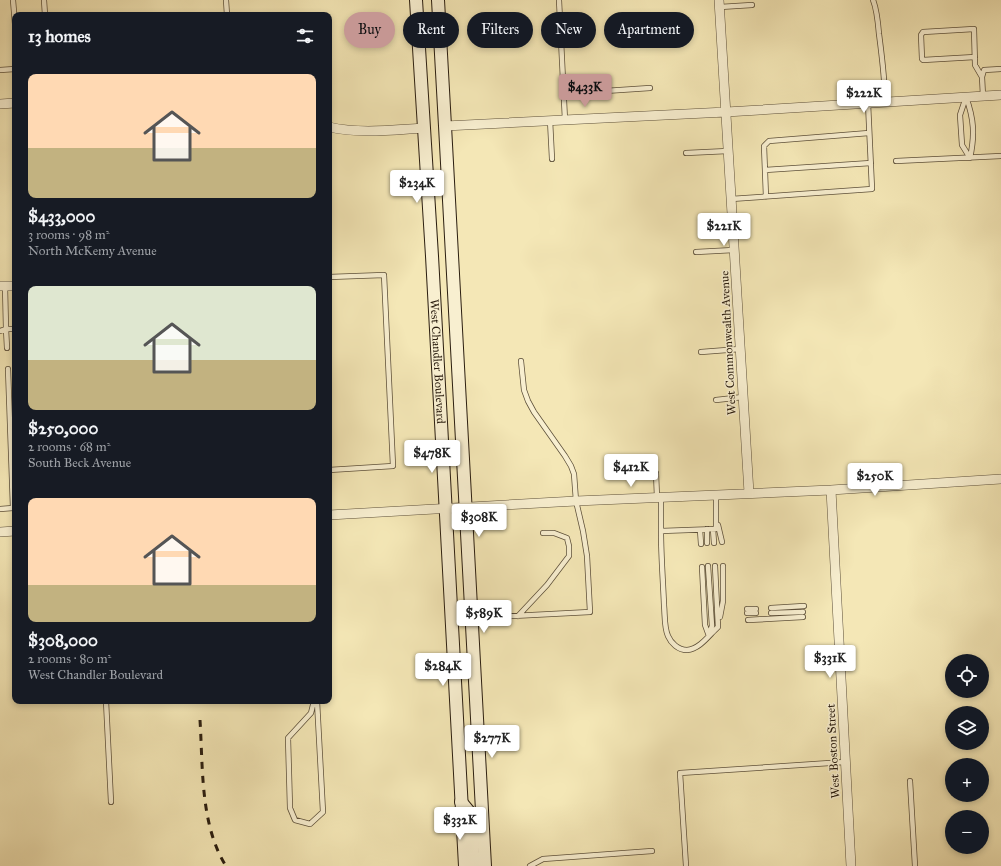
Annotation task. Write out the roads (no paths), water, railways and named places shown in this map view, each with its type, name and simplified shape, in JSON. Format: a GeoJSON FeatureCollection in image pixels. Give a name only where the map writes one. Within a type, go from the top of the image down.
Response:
{"type":"FeatureCollection","features":[{"type":"Feature","properties":{"kind":"main road","name":"West Chandler Boulevard"},"geometry":{"type":"LineString","coordinates":[[416,0],[432,256],[465,866]]}},
{"type":"Feature","properties":{"kind":"main road","name":"West Chandler Boulevard"},"geometry":{"type":"LineString","coordinates":[[438,0],[485,866]]}},
{"type":"Feature","properties":{"kind":"main road"},"geometry":{"type":"LineString","coordinates":[[461,802],[471,814],[473,854],[478,866]]}},
{"type":"Feature","properties":{"kind":"street","name":"West Commonwealth Avenue"},"geometry":{"type":"LineString","coordinates":[[720,4],[749,493]]}},
{"type":"Feature","properties":{"kind":"street"},"geometry":{"type":"LineString","coordinates":[[446,126],[726,112],[1001,95]]}},
{"type":"Feature","properties":{"kind":"street"},"geometry":{"type":"LineString","coordinates":[[0,104],[12,103]]}},
{"type":"Feature","properties":{"kind":"street"},"geometry":{"type":"LineString","coordinates":[[332,128],[368,130],[423,128]]}},
{"type":"Feature","properties":{"kind":"street"},"geometry":{"type":"LineString","coordinates":[[332,515],[576,501],[831,490],[1001,479]]}},
{"type":"Feature","properties":{"kind":"street","name":"West Boston Street"},"geometry":{"type":"LineString","coordinates":[[831,490],[851,866]]}},
{"type":"Feature","properties":{"kind":"street"},"geometry":{"type":"LineString","coordinates":[[0,532],[12,531]]}},
{"type":"Feature","properties":{"kind":"lane"},"geometry":{"type":"LineString","coordinates":[[14,0],[14,12]]}},
{"type":"Feature","properties":{"kind":"lane"},"geometry":{"type":"LineString","coordinates":[[44,0],[45,12]]}},
{"type":"Feature","properties":{"kind":"lane"},"geometry":{"type":"LineString","coordinates":[[226,0],[227,12]]}},
{"type":"Feature","properties":{"kind":"lane"},"geometry":{"type":"LineString","coordinates":[[559,0],[565,120]]}},
{"type":"Feature","properties":{"kind":"lane"},"geometry":{"type":"LineString","coordinates":[[872,0],[876,8],[884,76],[885,102]]}},
{"type":"Feature","properties":{"kind":"lane"},"geometry":{"type":"LineString","coordinates":[[720,4],[752,6]]}},
{"type":"Feature","properties":{"kind":"lane"},"geometry":{"type":"LineString","coordinates":[[975,57],[923,60],[921,35],[923,32],[974,29],[975,57],[975,65],[982,77]]}},
{"type":"Feature","properties":{"kind":"lane"},"geometry":{"type":"LineString","coordinates":[[983,96],[982,77],[984,70],[1001,68]]}},
{"type":"Feature","properties":{"kind":"lane"},"geometry":{"type":"LineString","coordinates":[[0,70],[12,70]]}},
{"type":"Feature","properties":{"kind":"lane"},"geometry":{"type":"LineString","coordinates":[[605,91],[650,88]]}},
{"type":"Feature","properties":{"kind":"lane"},"geometry":{"type":"LineString","coordinates":[[966,97],[960,115],[962,146],[970,158]]}},
{"type":"Feature","properties":{"kind":"lane"},"geometry":{"type":"LineString","coordinates":[[966,97],[972,114],[973,143],[970,158]]}},
{"type":"Feature","properties":{"kind":"lane"},"geometry":{"type":"LineString","coordinates":[[731,199],[872,189],[868,103]]}},
{"type":"Feature","properties":{"kind":"lane"},"geometry":{"type":"LineString","coordinates":[[550,120],[552,160]]}},
{"type":"Feature","properties":{"kind":"lane"},"geometry":{"type":"LineString","coordinates":[[766,196],[764,146],[769,141],[869,133]]}},
{"type":"Feature","properties":{"kind":"lane"},"geometry":{"type":"LineString","coordinates":[[686,153],[728,151]]}},
{"type":"Feature","properties":{"kind":"lane"},"geometry":{"type":"LineString","coordinates":[[896,162],[1001,156]]}},
{"type":"Feature","properties":{"kind":"lane"},"geometry":{"type":"LineString","coordinates":[[765,170],[871,162]]}},
{"type":"Feature","properties":{"kind":"lane"},"geometry":{"type":"LineString","coordinates":[[696,252],[734,250]]}},
{"type":"Feature","properties":{"kind":"lane"},"geometry":{"type":"LineString","coordinates":[[332,277],[384,275],[393,466],[332,470]]}},
{"type":"Feature","properties":{"kind":"lane"},"geometry":{"type":"LineString","coordinates":[[3,286],[7,348]]}},
{"type":"Feature","properties":{"kind":"lane"},"geometry":{"type":"LineString","coordinates":[[0,330],[12,329]]}},
{"type":"Feature","properties":{"kind":"lane"},"geometry":{"type":"LineString","coordinates":[[701,352],[740,349]]}},
{"type":"Feature","properties":{"kind":"lane"},"geometry":{"type":"LineString","coordinates":[[472,618],[590,612],[587,556],[576,501],[574,474],[571,466],[528,401],[524,390],[521,361]]}},
{"type":"Feature","properties":{"kind":"lane"},"geometry":{"type":"LineString","coordinates":[[8,369],[12,462]]}},
{"type":"Feature","properties":{"kind":"lane"},"geometry":{"type":"LineString","coordinates":[[716,400],[743,397]]}},
{"type":"Feature","properties":{"kind":"lane"},"geometry":{"type":"LineString","coordinates":[[656,473],[659,498],[667,635],[673,644],[679,648],[686,650],[704,642],[712,626],[708,566]]}},
{"type":"Feature","properties":{"kind":"lane"},"geometry":{"type":"LineString","coordinates":[[714,543],[713,529],[716,528],[717,520],[716,495]]}},
{"type":"Feature","properties":{"kind":"lane"},"geometry":{"type":"LineString","coordinates":[[0,509],[12,508]]}},
{"type":"Feature","properties":{"kind":"lane"},"geometry":{"type":"LineString","coordinates":[[717,520],[722,542]]}},
{"type":"Feature","properties":{"kind":"lane"},"geometry":{"type":"LineString","coordinates":[[707,529],[707,543]]}},
{"type":"Feature","properties":{"kind":"lane"},"geometry":{"type":"LineString","coordinates":[[661,531],[713,529]]}},
{"type":"Feature","properties":{"kind":"lane"},"geometry":{"type":"LineString","coordinates":[[700,530],[701,544]]}},
{"type":"Feature","properties":{"kind":"lane"},"geometry":{"type":"LineString","coordinates":[[518,616],[547,585],[569,556],[567,538],[554,533],[543,533]]}},
{"type":"Feature","properties":{"kind":"lane"},"geometry":{"type":"LineString","coordinates":[[715,566],[718,627]]}},
{"type":"Feature","properties":{"kind":"lane"},"geometry":{"type":"LineString","coordinates":[[708,636],[718,627],[723,600],[723,566]]}},
{"type":"Feature","properties":{"kind":"lane"},"geometry":{"type":"LineString","coordinates":[[702,567],[705,625],[708,636]]}},
{"type":"Feature","properties":{"kind":"lane"},"geometry":{"type":"LineString","coordinates":[[748,620],[803,612],[771,610]]}},
{"type":"Feature","properties":{"kind":"lane"},"geometry":{"type":"LineString","coordinates":[[747,611],[756,611]]}},
{"type":"Feature","properties":{"kind":"lane"},"geometry":{"type":"LineString","coordinates":[[106,704],[111,802]]}},
{"type":"Feature","properties":{"kind":"lane"},"geometry":{"type":"LineString","coordinates":[[313,704],[311,714],[288,738],[290,808],[295,820],[310,824],[324,812],[317,704]]}},
{"type":"Feature","properties":{"kind":"lane"},"geometry":{"type":"LineString","coordinates":[[686,866],[680,773],[845,762]]}},
{"type":"Feature","properties":{"kind":"lane"},"geometry":{"type":"LineString","coordinates":[[910,781],[915,866]]}},
{"type":"Feature","properties":{"kind":"lane"},"geometry":{"type":"LineString","coordinates":[[530,866],[543,859],[652,851]]}},
{"type":"Feature","properties":{"kind":"railway"},"geometry":{"type":"LineString","coordinates":[[200,720],[204,795],[207,814],[211,832],[226,866]]}}]}
